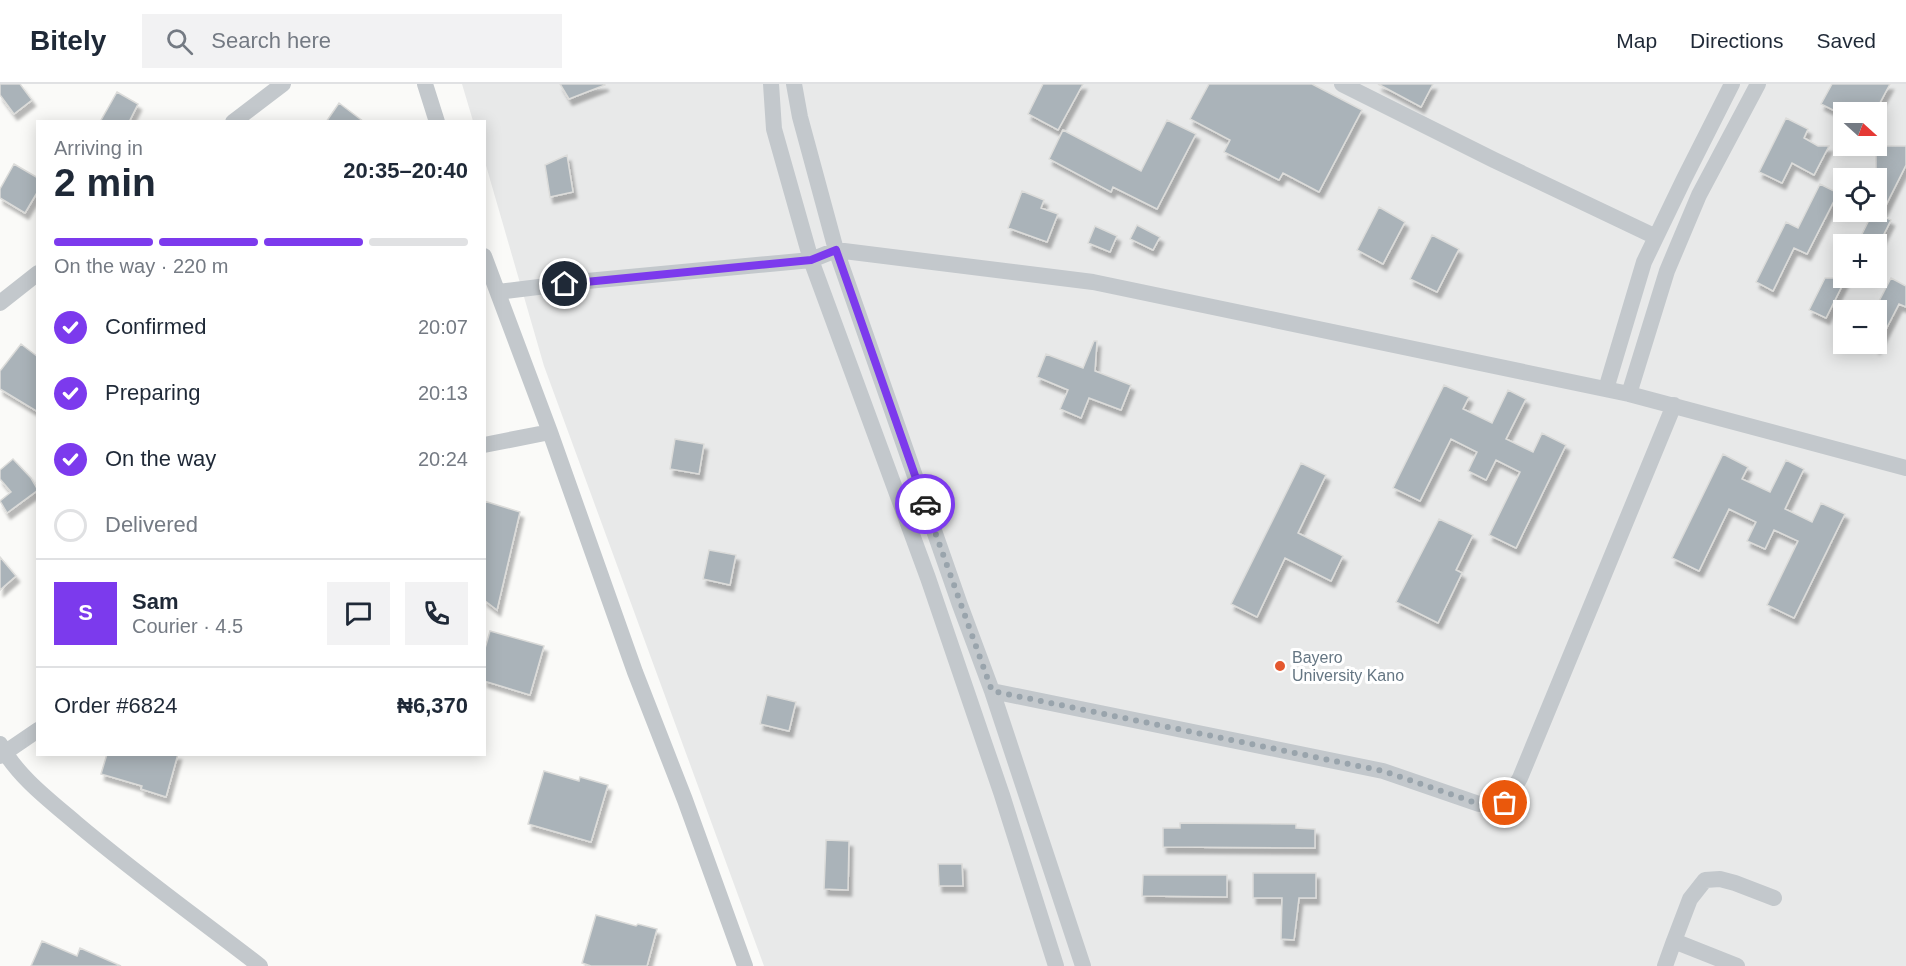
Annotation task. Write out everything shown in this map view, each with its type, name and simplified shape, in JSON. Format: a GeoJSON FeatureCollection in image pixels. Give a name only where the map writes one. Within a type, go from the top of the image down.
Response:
{"type":"FeatureCollection","features":[{"type":"Feature","properties":{"kind":"street"},"geometry":{"type":"LineString","coordinates":[[236,120],[283,84]]}},
{"type":"Feature","properties":{"kind":"street"},"geometry":{"type":"LineString","coordinates":[[425,84],[436,120]]}},
{"type":"Feature","properties":{"kind":"street"},"geometry":{"type":"LineString","coordinates":[[771,84],[774,129],[811,260],[928,578],[1002,795],[1056,966]]}},
{"type":"Feature","properties":{"kind":"street"},"geometry":{"type":"LineString","coordinates":[[794,84],[800,117],[836,250],[992,691],[1083,966]]}},
{"type":"Feature","properties":{"kind":"street"},"geometry":{"type":"LineString","coordinates":[[1342,84],[1656,237]]}},
{"type":"Feature","properties":{"kind":"street"},"geometry":{"type":"LineString","coordinates":[[1606,389],[1644,262],[1732,84]]}},
{"type":"Feature","properties":{"kind":"street"},"geometry":{"type":"LineString","coordinates":[[1629,394],[1667,271],[1699,195],[1758,84]]}},
{"type":"Feature","properties":{"kind":"street"},"geometry":{"type":"LineString","coordinates":[[498,292],[587,281],[811,260],[836,250],[1093,282],[1629,394],[1906,468]]}},
{"type":"Feature","properties":{"kind":"street"},"geometry":{"type":"LineString","coordinates":[[486,261],[550,432],[635,672],[685,800],[745,966]]}},
{"type":"Feature","properties":{"kind":"street"},"geometry":{"type":"LineString","coordinates":[[1644,262],[1667,271]]}},
{"type":"Feature","properties":{"kind":"street"},"geometry":{"type":"LineString","coordinates":[[0,303],[36,275]]}},
{"type":"Feature","properties":{"kind":"street"},"geometry":{"type":"LineString","coordinates":[[992,691],[1383,771],[1479,804],[1505,803],[1523,770],[1674,405]]}},
{"type":"Feature","properties":{"kind":"street"},"geometry":{"type":"LineString","coordinates":[[486,445],[550,432]]}},
{"type":"Feature","properties":{"kind":"street"},"geometry":{"type":"LineString","coordinates":[[36,731],[2,751],[38,791],[98,842],[260,966]]}},
{"type":"Feature","properties":{"kind":"street"},"geometry":{"type":"LineString","coordinates":[[1002,795],[1025,789]]}},
{"type":"Feature","properties":{"kind":"street"},"geometry":{"type":"LineString","coordinates":[[1665,966],[1690,899],[1705,880],[1720,879],[1774,898]]}},
{"type":"Feature","properties":{"kind":"street"},"geometry":{"type":"LineString","coordinates":[[1674,941],[1737,966]]}},
{"type":"Feature","properties":{"kind":"shaded area","name":"Bayero University Kano"},"geometry":{"type":"Polygon","coordinates":[[[462,84],[1906,84],[1906,966],[764,966],[544,366],[486,165],[486,120],[473,120],[462,84]]]}},
{"type":"Feature","properties":{"kind":"building"},"geometry":{"type":"Polygon","coordinates":[[[0,84],[20,84],[32,100],[14,114],[0,95],[0,84]]]}},
{"type":"Feature","properties":{"kind":"building"},"geometry":{"type":"Polygon","coordinates":[[[560,84],[604,84],[605,85],[569,99],[560,84]]]}},
{"type":"Feature","properties":{"kind":"building"},"geometry":{"type":"Polygon","coordinates":[[[1043,84],[1083,84],[1058,130],[1028,114],[1043,84]]]}},
{"type":"Feature","properties":{"kind":"building"},"geometry":{"type":"Polygon","coordinates":[[[1209,84],[1312,84],[1362,110],[1319,192],[1283,173],[1279,180],[1224,152],[1230,140],[1190,119],[1209,84]]]}},
{"type":"Feature","properties":{"kind":"building"},"geometry":{"type":"Polygon","coordinates":[[[1378,84],[1433,84],[1421,107],[1378,84]]]}},
{"type":"Feature","properties":{"kind":"building"},"geometry":{"type":"Polygon","coordinates":[[[1832,84],[1890,84],[1880,102],[1833,102],[1833,110],[1821,104],[1832,84]]]}},
{"type":"Feature","properties":{"kind":"building"},"geometry":{"type":"Polygon","coordinates":[[[117,92],[138,104],[130,120],[101,120],[117,92]]]}},
{"type":"Feature","properties":{"kind":"building"},"geometry":{"type":"Polygon","coordinates":[[[339,103],[361,120],[327,120],[339,103]]]}},
{"type":"Feature","properties":{"kind":"building"},"geometry":{"type":"Polygon","coordinates":[[[1786,118],[1808,129],[1804,138],[1818,146],[1829,146],[1814,175],[1792,163],[1782,183],[1759,172],[1786,118]]]}},
{"type":"Feature","properties":{"kind":"building"},"geometry":{"type":"Polygon","coordinates":[[[1167,120],[1196,134],[1157,209],[1113,187],[1111,192],[1049,159],[1063,130],[1141,171],[1167,120]]]}},
{"type":"Feature","properties":{"kind":"building"},"geometry":{"type":"Polygon","coordinates":[[[1887,146],[1906,146],[1906,165],[1887,203],[1887,168],[1876,168],[1876,156],[1887,156],[1887,146]]]}},
{"type":"Feature","properties":{"kind":"building"},"geometry":{"type":"Polygon","coordinates":[[[567,155],[573,192],[550,197],[545,165],[567,155]]]}},
{"type":"Feature","properties":{"kind":"building"},"geometry":{"type":"Polygon","coordinates":[[[14,164],[36,177],[36,194],[25,213],[0,198],[0,189],[14,164]]]}},
{"type":"Feature","properties":{"kind":"building"},"geometry":{"type":"Polygon","coordinates":[[[1820,184],[1833,190],[1833,203],[1807,254],[1794,248],[1773,291],[1756,282],[1786,222],[1798,228],[1820,184]]]}},
{"type":"Feature","properties":{"kind":"building"},"geometry":{"type":"Polygon","coordinates":[[[1022,191],[1044,200],[1041,208],[1058,214],[1047,242],[1008,228],[1022,191]]]}},
{"type":"Feature","properties":{"kind":"building"},"geometry":{"type":"Polygon","coordinates":[[[1379,207],[1405,222],[1383,264],[1357,250],[1379,207]]]}},
{"type":"Feature","properties":{"kind":"building"},"geometry":{"type":"Polygon","coordinates":[[[1887,218],[1891,220],[1884,234],[1862,234],[1868,222],[1887,222],[1887,218]]]}},
{"type":"Feature","properties":{"kind":"building"},"geometry":{"type":"Polygon","coordinates":[[[1137,225],[1160,237],[1153,250],[1130,239],[1137,225]]]}},
{"type":"Feature","properties":{"kind":"building"},"geometry":{"type":"Polygon","coordinates":[[[1095,226],[1117,236],[1110,252],[1088,243],[1095,226]]]}},
{"type":"Feature","properties":{"kind":"building"},"geometry":{"type":"Polygon","coordinates":[[[1432,235],[1459,249],[1437,292],[1410,279],[1432,235]]]}},
{"type":"Feature","properties":{"kind":"building"},"geometry":{"type":"Polygon","coordinates":[[[1825,278],[1833,278],[1833,288],[1841,288],[1826,318],[1809,310],[1825,278]]]}},
{"type":"Feature","properties":{"kind":"building"},"geometry":{"type":"Polygon","coordinates":[[[1891,278],[1906,286],[1906,307],[1899,304],[1887,327],[1887,300],[1880,300],[1891,278]]]}},
{"type":"Feature","properties":{"kind":"building"},"geometry":{"type":"Polygon","coordinates":[[[1094,341],[1097,341],[1095,371],[1131,385],[1121,410],[1089,398],[1081,418],[1060,409],[1068,390],[1037,377],[1046,354],[1083,368],[1094,341]]]}},
{"type":"Feature","properties":{"kind":"building"},"geometry":{"type":"Polygon","coordinates":[[[21,344],[36,355],[36,411],[0,389],[0,371],[21,344]]]}},
{"type":"Feature","properties":{"kind":"building"},"geometry":{"type":"Polygon","coordinates":[[[1444,385],[1469,397],[1463,409],[1492,423],[1508,390],[1526,399],[1506,439],[1533,452],[1542,433],[1566,445],[1516,548],[1489,535],[1520,472],[1496,460],[1486,480],[1468,471],[1477,452],[1451,439],[1420,501],[1393,488],[1444,385]]]}},
{"type":"Feature","properties":{"kind":"building"},"geometry":{"type":"Polygon","coordinates":[[[675,439],[704,444],[699,474],[670,469],[675,439]]]}},
{"type":"Feature","properties":{"kind":"building"},"geometry":{"type":"Polygon","coordinates":[[[1723,454],[1748,467],[1742,479],[1770,492],[1786,460],[1804,469],[1785,509],[1812,522],[1821,503],[1845,514],[1794,618],[1767,605],[1798,541],[1774,530],[1765,549],[1747,541],[1756,522],[1729,509],[1699,571],[1672,558],[1723,454]]]}},
{"type":"Feature","properties":{"kind":"building"},"geometry":{"type":"Polygon","coordinates":[[[13,459],[36,487],[36,491],[7,513],[0,501],[11,492],[0,479],[0,470],[13,459]]]}},
{"type":"Feature","properties":{"kind":"building"},"geometry":{"type":"Polygon","coordinates":[[[1301,463],[1326,475],[1298,533],[1343,556],[1331,581],[1285,558],[1257,617],[1231,604],[1301,463]]]}},
{"type":"Feature","properties":{"kind":"building"},"geometry":{"type":"Polygon","coordinates":[[[486,502],[520,512],[497,610],[486,602],[486,502]]]}},
{"type":"Feature","properties":{"kind":"building"},"geometry":{"type":"Polygon","coordinates":[[[1439,519],[1473,535],[1456,570],[1462,573],[1438,623],[1396,602],[1439,519]]]}},
{"type":"Feature","properties":{"kind":"building"},"geometry":{"type":"Polygon","coordinates":[[[709,550],[736,555],[730,585],[703,579],[709,550]]]}},
{"type":"Feature","properties":{"kind":"building"},"geometry":{"type":"Polygon","coordinates":[[[0,557],[16,576],[0,590],[0,557]]]}},
{"type":"Feature","properties":{"kind":"building"},"geometry":{"type":"Polygon","coordinates":[[[490,631],[544,646],[530,695],[486,682],[486,645],[490,631]]]}},
{"type":"Feature","properties":{"kind":"building"},"geometry":{"type":"Polygon","coordinates":[[[767,695],[796,702],[789,731],[760,724],[767,695]]]}},
{"type":"Feature","properties":{"kind":"building"},"geometry":{"type":"Polygon","coordinates":[[[106,756],[177,756],[166,797],[141,789],[142,786],[101,774],[106,756]]]}},
{"type":"Feature","properties":{"kind":"building"},"geometry":{"type":"Polygon","coordinates":[[[544,771],[579,781],[580,777],[608,785],[591,842],[528,824],[544,771]]]}},
{"type":"Feature","properties":{"kind":"building"},"geometry":{"type":"Polygon","coordinates":[[[1180,823],[1296,824],[1296,828],[1315,829],[1315,848],[1163,847],[1163,828],[1180,828],[1180,823]]]}},
{"type":"Feature","properties":{"kind":"building"},"geometry":{"type":"Polygon","coordinates":[[[826,840],[849,841],[848,890],[824,889],[826,840]]]}},
{"type":"Feature","properties":{"kind":"building"},"geometry":{"type":"Polygon","coordinates":[[[938,864],[962,864],[963,886],[939,886],[938,864]]]}},
{"type":"Feature","properties":{"kind":"building"},"geometry":{"type":"Polygon","coordinates":[[[1253,873],[1316,873],[1316,898],[1299,898],[1294,940],[1281,939],[1282,898],[1253,898],[1253,873]]]}},
{"type":"Feature","properties":{"kind":"building"},"geometry":{"type":"Polygon","coordinates":[[[1143,875],[1227,875],[1227,897],[1142,896],[1143,875]]]}},
{"type":"Feature","properties":{"kind":"building"},"geometry":{"type":"Polygon","coordinates":[[[596,915],[657,929],[647,966],[591,966],[582,963],[596,915]]]}},
{"type":"Feature","properties":{"kind":"building"},"geometry":{"type":"Polygon","coordinates":[[[42,941],[77,956],[80,948],[121,966],[31,966],[42,941]]]}},
{"type":"Feature","properties":{"kind":"way so far"},"geometry":{"type":"LineString","coordinates":[[925,504],[992,691],[1383,771],[1479,804],[1505,803]]}},
{"type":"Feature","properties":{"kind":"place","name":"Bayero University Kano"},"geometry":{"type":"Point","coordinates":[1280,666]}},
{"type":"Feature","properties":{"kind":"route"},"geometry":{"type":"LineString","coordinates":[[565,284],[811,260],[836,250],[925,504]]}}]}
